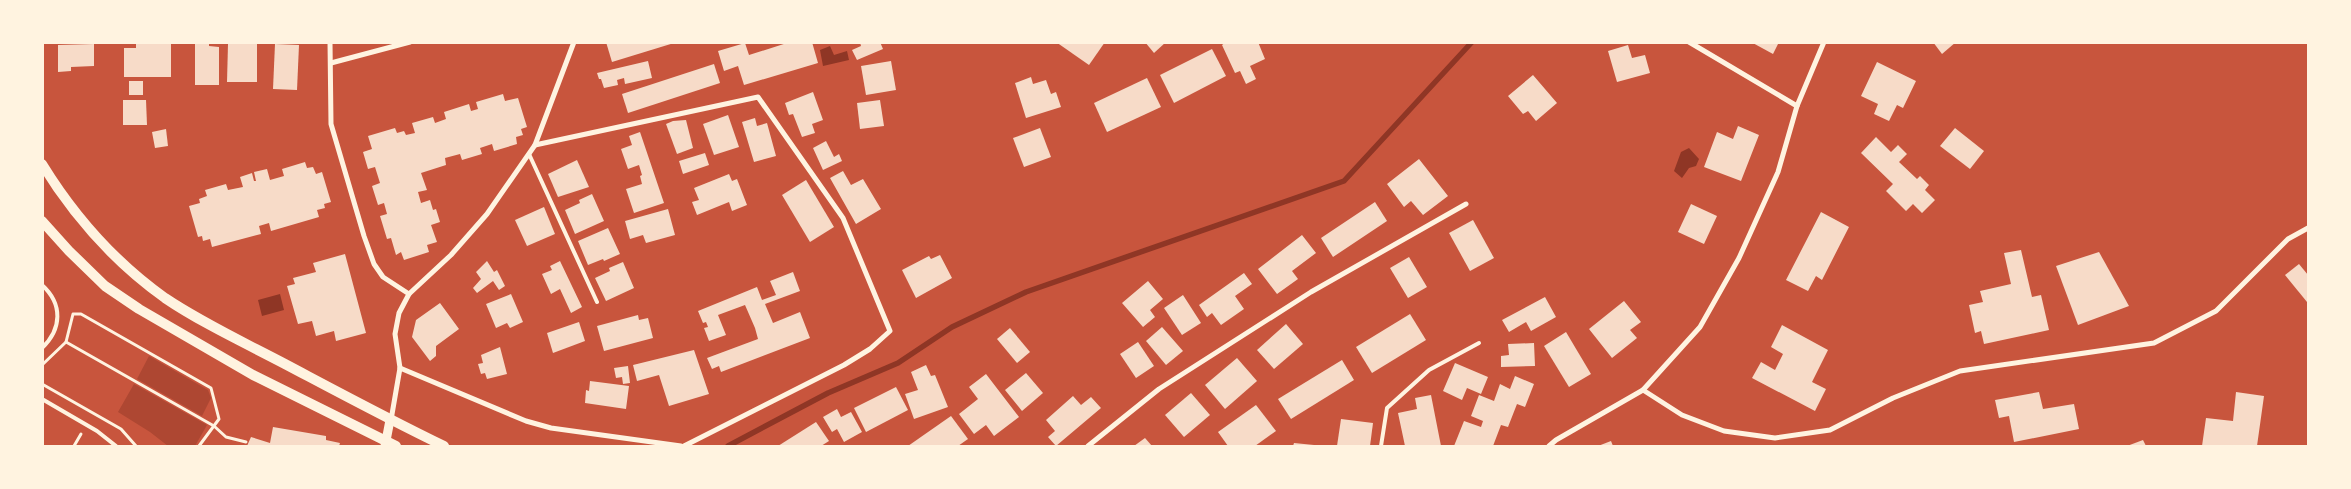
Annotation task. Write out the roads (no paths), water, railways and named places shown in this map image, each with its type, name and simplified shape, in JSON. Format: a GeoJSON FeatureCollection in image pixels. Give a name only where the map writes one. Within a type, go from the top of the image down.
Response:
{"type":"FeatureCollection","features":[{"type":"Feature","properties":{"kind":"main road"},"geometry":{"type":"LineString","coordinates":[[42,164],[58,189],[86,225],[132,271],[166,298],[210,324],[390,420],[444,446]]}},
{"type":"Feature","properties":{"kind":"main road"},"geometry":{"type":"LineString","coordinates":[[42,221],[68,251],[105,286],[139,309],[253,375],[389,445]]}},
{"type":"Feature","properties":{"kind":"street"},"geometry":{"type":"LineString","coordinates":[[330,42],[331,124],[367,243],[374,264],[383,277],[409,294]]}},
{"type":"Feature","properties":{"kind":"street"},"geometry":{"type":"LineString","coordinates":[[331,63],[410,42]]}},
{"type":"Feature","properties":{"kind":"street"},"geometry":{"type":"LineString","coordinates":[[389,445],[390,420],[400,368],[394,334],[399,313],[409,294],[451,254],[487,214],[535,145],[574,42]]}},
{"type":"Feature","properties":{"kind":"street"},"geometry":{"type":"LineString","coordinates":[[1689,42],[1797,106]]}},
{"type":"Feature","properties":{"kind":"street"},"geometry":{"type":"LineString","coordinates":[[1549,446],[1556,440],[1643,390],[1700,326],[1739,258],[1778,172],[1797,106],[1824,42]]}},
{"type":"Feature","properties":{"kind":"street"},"geometry":{"type":"LineString","coordinates":[[400,368],[534,423],[552,428],[683,446],[844,364],[870,349],[890,331],[843,218],[758,97],[535,145]]}},
{"type":"Feature","properties":{"kind":"street"},"geometry":{"type":"LineString","coordinates":[[1088,446],[1159,389],[1311,292],[1466,204]]}},
{"type":"Feature","properties":{"kind":"street"},"geometry":{"type":"LineString","coordinates":[[1643,390],[1682,415],[1724,431],[1775,438],[1830,430],[1893,398],[1960,371],[2154,343],[2216,311],[2288,240],[2308,228]]}},
{"type":"Feature","properties":{"kind":"lane"},"geometry":{"type":"LineString","coordinates":[[529,154],[596,302]]}},
{"type":"Feature","properties":{"kind":"lane"},"geometry":{"type":"LineString","coordinates":[[42,285],[54,298],[58,317],[52,338],[42,348]]}},
{"type":"Feature","properties":{"kind":"lane"},"geometry":{"type":"LineString","coordinates":[[1381,446],[1387,408],[1429,370],[1479,343]]}},
{"type":"Feature","properties":{"kind":"lane"},"geometry":{"type":"LineString","coordinates":[[42,400],[97,431],[116,446]]}},
{"type":"Feature","properties":{"kind":"waterway"},"geometry":{"type":"LineString","coordinates":[[728,446],[828,393],[898,363],[952,327],[1026,292],[1344,181],[1472,42]]}}]}
